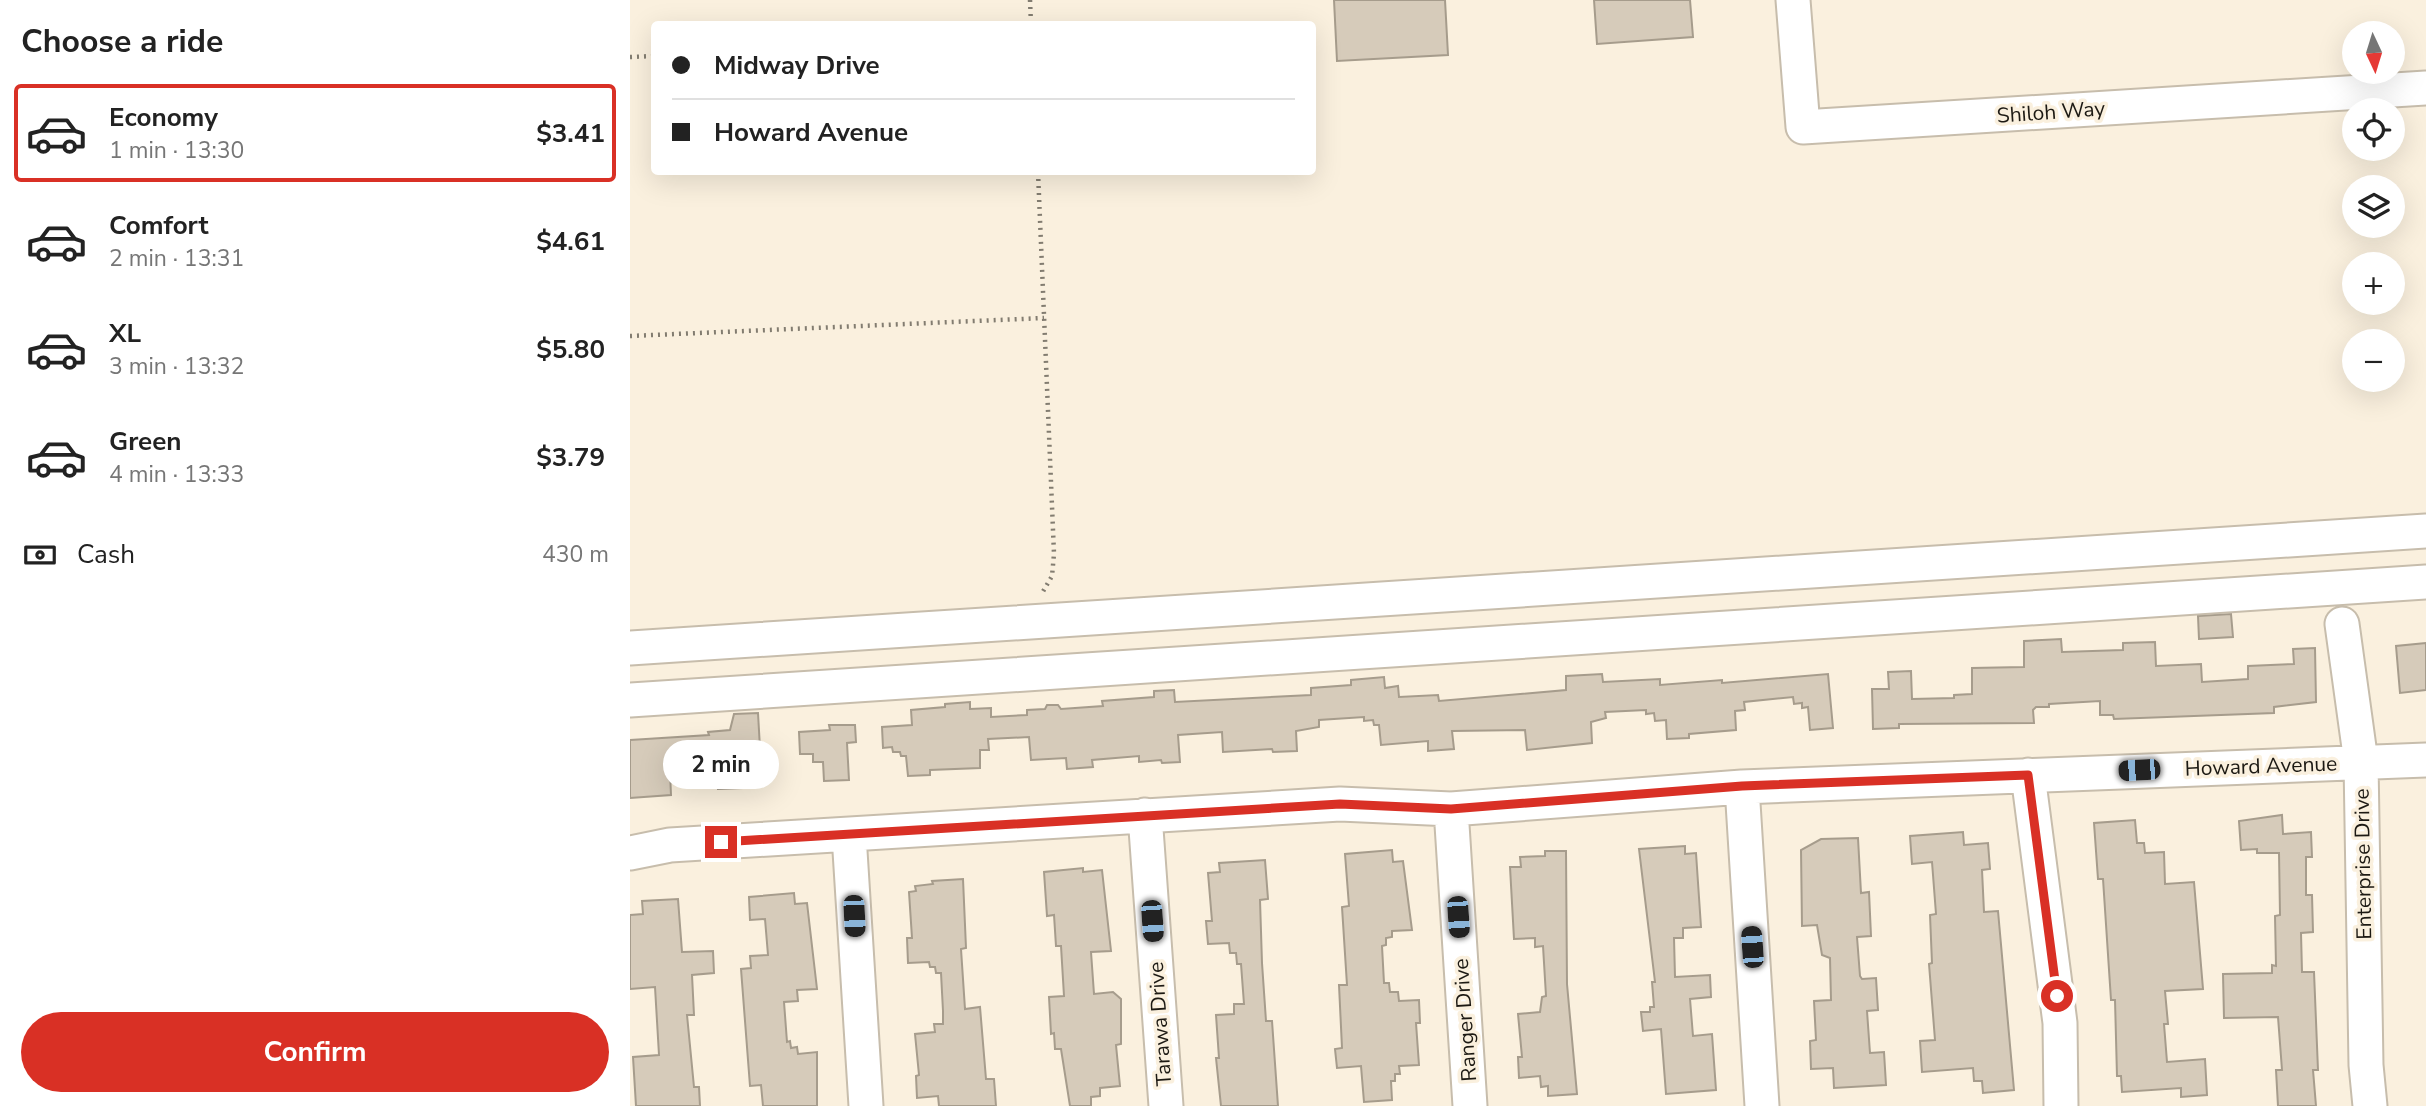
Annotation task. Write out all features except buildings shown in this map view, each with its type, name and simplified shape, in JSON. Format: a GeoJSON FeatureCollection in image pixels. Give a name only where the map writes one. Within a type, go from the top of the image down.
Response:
{"type":"FeatureCollection","features":[{"type":"Feature","properties":{"kind":"street","name":"Shiloh Way"},"geometry":{"type":"LineString","coordinates":[[1793,0],[1803,127],[2426,88]]}},
{"type":"Feature","properties":{"kind":"street"},"geometry":{"type":"LineString","coordinates":[[630,648],[2426,531]]}},
{"type":"Feature","properties":{"kind":"street"},"geometry":{"type":"LineString","coordinates":[[630,700],[2426,582]]}},
{"type":"Feature","properties":{"kind":"street","name":"Enterprise Drive"},"geometry":{"type":"LineString","coordinates":[[2342,624],[2361,762],[2366,1065],[2370,1106]]}},
{"type":"Feature","properties":{"kind":"street","name":"Howard Avenue"},"geometry":{"type":"LineString","coordinates":[[630,853],[670,845],[1340,804],[1451,809],[1742,786],[2426,760]]}},
{"type":"Feature","properties":{"kind":"street"},"geometry":{"type":"LineString","coordinates":[[2028,775],[2060,1024],[2061,1106]]}},
{"type":"Feature","properties":{"kind":"street"},"geometry":{"type":"LineString","coordinates":[[1742,786],[1762,1106]]}},
{"type":"Feature","properties":{"kind":"street","name":"Ranger Drive"},"geometry":{"type":"LineString","coordinates":[[1451,809],[1470,1106]]}},
{"type":"Feature","properties":{"kind":"street","name":"Tarawa Drive"},"geometry":{"type":"LineString","coordinates":[[1145,815],[1166,1106]]}},
{"type":"Feature","properties":{"kind":"street"},"geometry":{"type":"LineString","coordinates":[[849,835],[866,1106]]}},
{"type":"Feature","properties":{"kind":"path"},"geometry":{"type":"LineString","coordinates":[[1030,0],[1031,21]]}},
{"type":"Feature","properties":{"kind":"path"},"geometry":{"type":"LineString","coordinates":[[630,57],[651,56]]}},
{"type":"Feature","properties":{"kind":"path"},"geometry":{"type":"LineString","coordinates":[[1033,600],[1041,596],[1052,576],[1054,554],[1038,175]]}},
{"type":"Feature","properties":{"kind":"path"},"geometry":{"type":"LineString","coordinates":[[630,335],[1044,318]]}},
{"type":"Feature","properties":{"kind":"route"},"geometry":{"type":"LineString","coordinates":[[721,842],[1340,804],[1451,809],[1742,786],[2028,775],[2057,996]]}}]}
